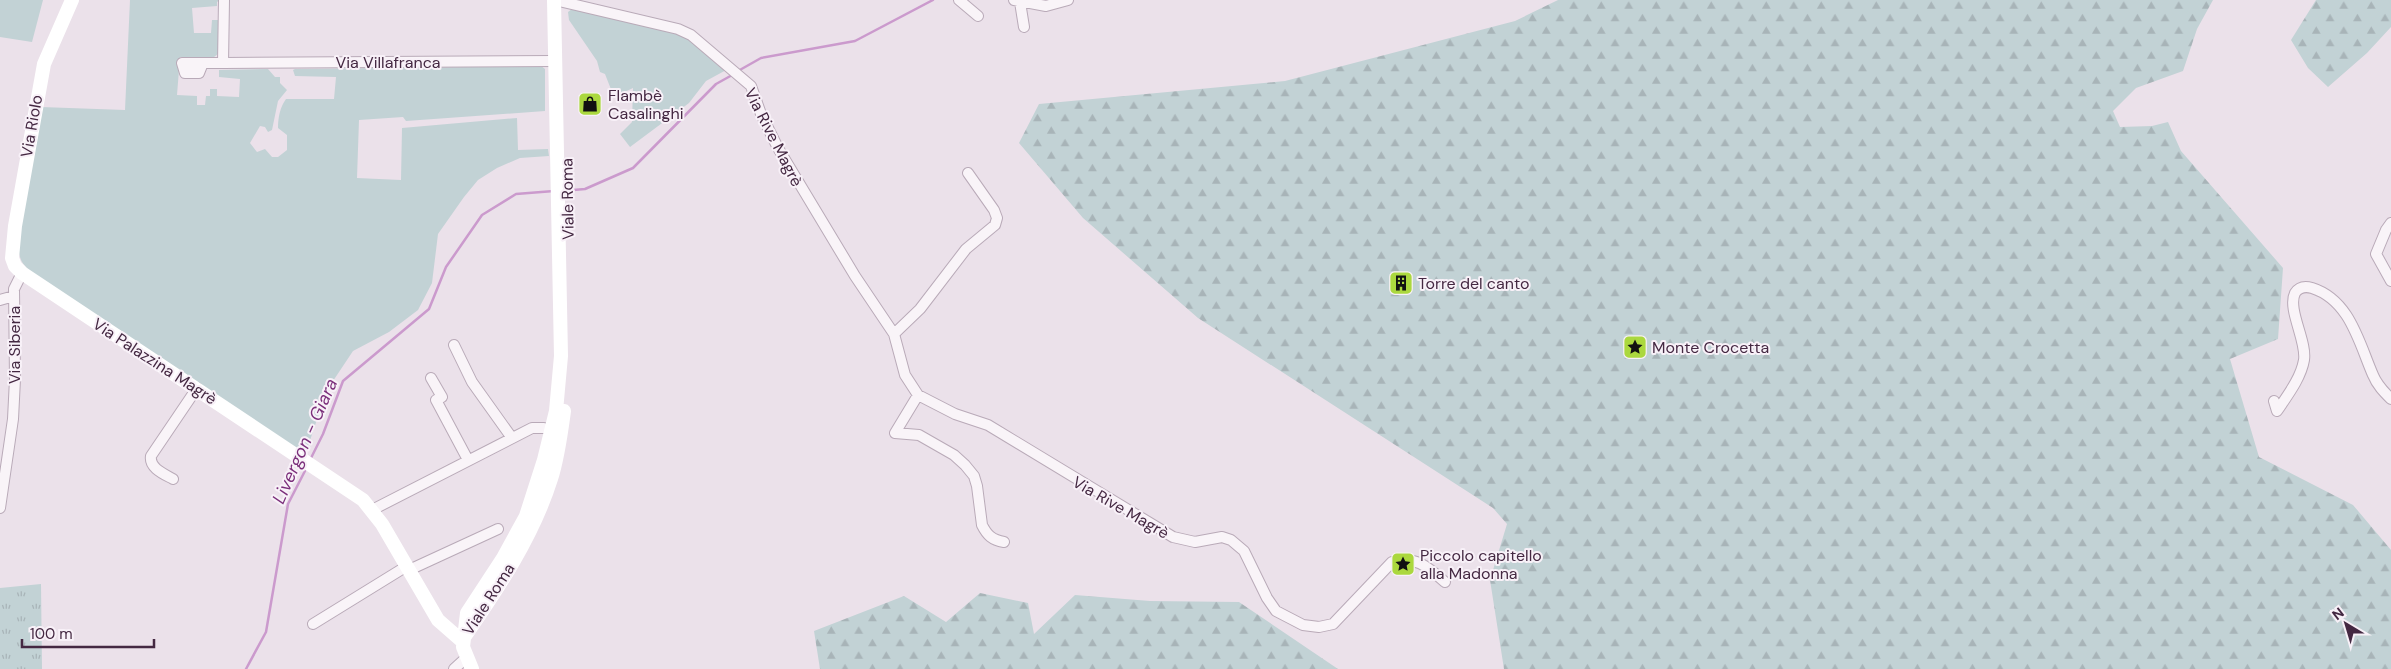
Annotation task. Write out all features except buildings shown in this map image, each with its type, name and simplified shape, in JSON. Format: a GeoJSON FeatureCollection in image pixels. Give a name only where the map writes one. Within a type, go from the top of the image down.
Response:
{"type":"FeatureCollection","features":[{"type":"Feature","properties":{"kind":"main road","name":"Via Riolo"},"geometry":{"type":"LineString","coordinates":[[6,258],[18,207],[44,64],[72,0]]}},
{"type":"Feature","properties":{"kind":"main road","name":"Viale Roma"},"geometry":{"type":"LineString","coordinates":[[462,641],[467,613],[503,558],[526,516],[544,460],[556,411],[561,356],[564,258],[558,1]]}},
{"type":"Feature","properties":{"kind":"main road","name":"Via Palazzina Magrè"},"geometry":{"type":"LineString","coordinates":[[6,258],[22,273],[353,491],[372,510],[438,620],[462,641]]}},
{"type":"Feature","properties":{"kind":"main road","name":"Viale Roma"},"geometry":{"type":"LineString","coordinates":[[462,641],[502,581],[534,522],[551,478],[561,432],[567,391],[570,346],[564,258]]}},
{"type":"Feature","properties":{"kind":"main road"},"geometry":{"type":"LineString","coordinates":[[462,641],[469,663]]}},
{"type":"Feature","properties":{"kind":"street"},"geometry":{"type":"LineString","coordinates":[[222,63],[224,0]]}},
{"type":"Feature","properties":{"kind":"street"},"geometry":{"type":"LineString","coordinates":[[958,0],[978,16]]}},
{"type":"Feature","properties":{"kind":"street"},"geometry":{"type":"LineString","coordinates":[[1024,27],[1017,1],[1046,6],[1068,0]]}},
{"type":"Feature","properties":{"kind":"street","name":"Via Rive Magrè"},"geometry":{"type":"LineString","coordinates":[[558,1],[678,29],[691,35],[750,86],[769,131],[799,184],[894,334],[905,375],[918,395],[955,414],[988,426],[1173,537],[1195,542],[1222,537],[1239,545],[1276,611],[1302,626],[1319,627],[1332,624],[1392,562],[1402,559],[1420,562],[1445,582]]}},
{"type":"Feature","properties":{"kind":"street","name":"Via Villafranca"},"geometry":{"type":"LineString","coordinates":[[203,63],[559,61]]}},
{"type":"Feature","properties":{"kind":"street"},"geometry":{"type":"LineString","coordinates":[[894,334],[920,309],[966,249],[995,225],[997,218],[994,210],[968,173]]}},
{"type":"Feature","properties":{"kind":"street"},"geometry":{"type":"LineString","coordinates":[[2391,223],[2376,254],[2391,281]]}},
{"type":"Feature","properties":{"kind":"street","name":"Via Siberia"},"geometry":{"type":"LineString","coordinates":[[0,508],[4,452],[15,379],[14,296],[16,282],[22,273]]}},
{"type":"Feature","properties":{"kind":"street"},"geometry":{"type":"LineString","coordinates":[[2274,401],[2277,411],[2294,384],[2304,360],[2303,343],[2293,302],[2300,288],[2307,287],[2328,297],[2350,320],[2373,375],[2381,389],[2391,399]]}},
{"type":"Feature","properties":{"kind":"street"},"geometry":{"type":"LineString","coordinates":[[0,300],[14,296]]}},
{"type":"Feature","properties":{"kind":"street"},"geometry":{"type":"LineString","coordinates":[[454,345],[472,382],[512,438]]}},
{"type":"Feature","properties":{"kind":"street"},"geometry":{"type":"LineString","coordinates":[[431,378],[442,397],[436,400],[468,460]]}},
{"type":"Feature","properties":{"kind":"street"},"geometry":{"type":"LineString","coordinates":[[173,480],[154,467],[150,460],[151,456],[196,388]]}},
{"type":"Feature","properties":{"kind":"street"},"geometry":{"type":"LineString","coordinates":[[918,395],[895,433],[919,435],[965,464],[974,476],[982,524],[985,531],[995,540],[1004,542]]}},
{"type":"Feature","properties":{"kind":"street"},"geometry":{"type":"LineString","coordinates":[[372,510],[512,438],[536,428],[551,431]]}},
{"type":"Feature","properties":{"kind":"street"},"geometry":{"type":"LineString","coordinates":[[313,624],[408,568],[498,529]]}},
{"type":"Feature","properties":{"kind":"street"},"geometry":{"type":"LineString","coordinates":[[454,669],[469,663]]}},
{"type":"Feature","properties":{"kind":"green space"},"geometry":{"type":"Polygon","coordinates":[[[0,0],[43,0],[32,42],[0,37],[0,0]]]}},
{"type":"Feature","properties":{"kind":"green space"},"geometry":{"type":"Polygon","coordinates":[[[130,0],[220,0],[217,2],[217,6],[192,8],[194,33],[211,33],[212,20],[219,20],[218,54],[214,57],[180,57],[177,95],[197,96],[197,105],[205,105],[206,96],[210,96],[210,89],[217,89],[217,96],[239,97],[240,79],[219,77],[219,70],[268,69],[275,77],[280,77],[280,83],[287,90],[278,101],[272,130],[268,132],[265,127],[260,126],[250,143],[257,152],[265,149],[272,157],[278,157],[287,150],[287,135],[278,128],[278,120],[286,99],[334,99],[336,77],[295,76],[293,70],[295,69],[541,66],[545,69],[545,111],[406,121],[403,117],[359,120],[357,178],[401,180],[402,128],[517,118],[518,150],[548,149],[549,156],[520,158],[497,168],[478,180],[464,197],[438,234],[432,283],[418,310],[389,332],[353,351],[327,390],[305,455],[38,278],[25,266],[19,255],[18,243],[41,107],[125,110],[130,0]]]}},
{"type":"Feature","properties":{"kind":"green space"},"geometry":{"type":"Polygon","coordinates":[[[1558,0],[2213,0],[2197,29],[2183,71],[2136,88],[2113,111],[2120,127],[2152,126],[2168,122],[2181,151],[2283,268],[2278,339],[2230,359],[2259,457],[2353,505],[2391,550],[2391,669],[1504,669],[1490,580],[1507,524],[1493,508],[1198,318],[1083,218],[1019,143],[1039,104],[1285,81],[1515,21],[1558,0]]]}},
{"type":"Feature","properties":{"kind":"green space"},"geometry":{"type":"Polygon","coordinates":[[[2316,0],[2391,0],[2391,27],[2367,53],[2328,87],[2308,68],[2291,40],[2316,0]]]}},
{"type":"Feature","properties":{"kind":"green space"},"geometry":{"type":"Polygon","coordinates":[[[572,9],[686,36],[728,69],[706,81],[689,103],[630,147],[620,134],[632,122],[633,88],[614,97],[605,74],[600,72],[597,61],[569,20],[568,12],[572,9]]]}},
{"type":"Feature","properties":{"kind":"green space"},"geometry":{"type":"Polygon","coordinates":[[[41,584],[42,669],[0,669],[0,588],[41,584]]]}},
{"type":"Feature","properties":{"kind":"green space"},"geometry":{"type":"Polygon","coordinates":[[[980,593],[1028,603],[1034,634],[1075,595],[1150,601],[1239,602],[1338,669],[820,669],[814,631],[904,596],[946,622],[980,593]]]}},
{"type":"Feature","properties":{"kind":"waterway","name":"Livergon - Giara"},"geometry":{"type":"LineString","coordinates":[[738,71],[761,58],[855,41],[933,0]]}},
{"type":"Feature","properties":{"kind":"waterway","name":"Livergon - Giara"},"geometry":{"type":"LineString","coordinates":[[562,191],[585,189],[633,168],[716,84],[734,74]]}},
{"type":"Feature","properties":{"kind":"waterway","name":"Livergon - Giara"},"geometry":{"type":"LineString","coordinates":[[310,460],[323,434],[343,381],[429,309],[446,267],[482,215],[516,194],[554,191]]}},
{"type":"Feature","properties":{"kind":"waterway","name":"Livergon - Giara"},"geometry":{"type":"LineString","coordinates":[[246,669],[266,632],[288,504],[307,467]]}},
{"type":"Feature","properties":{"kind":"place","name":"Flambè Casalinghi"},"geometry":{"type":"Point","coordinates":[590,104]}},
{"type":"Feature","properties":{"kind":"place","name":"Torre del canto"},"geometry":{"type":"Point","coordinates":[1401,283]}},
{"type":"Feature","properties":{"kind":"place","name":"Monte Crocetta"},"geometry":{"type":"Point","coordinates":[1635,347]}},
{"type":"Feature","properties":{"kind":"place","name":"Piccolo capitello alla Madonna"},"geometry":{"type":"Point","coordinates":[1403,564]}}]}
